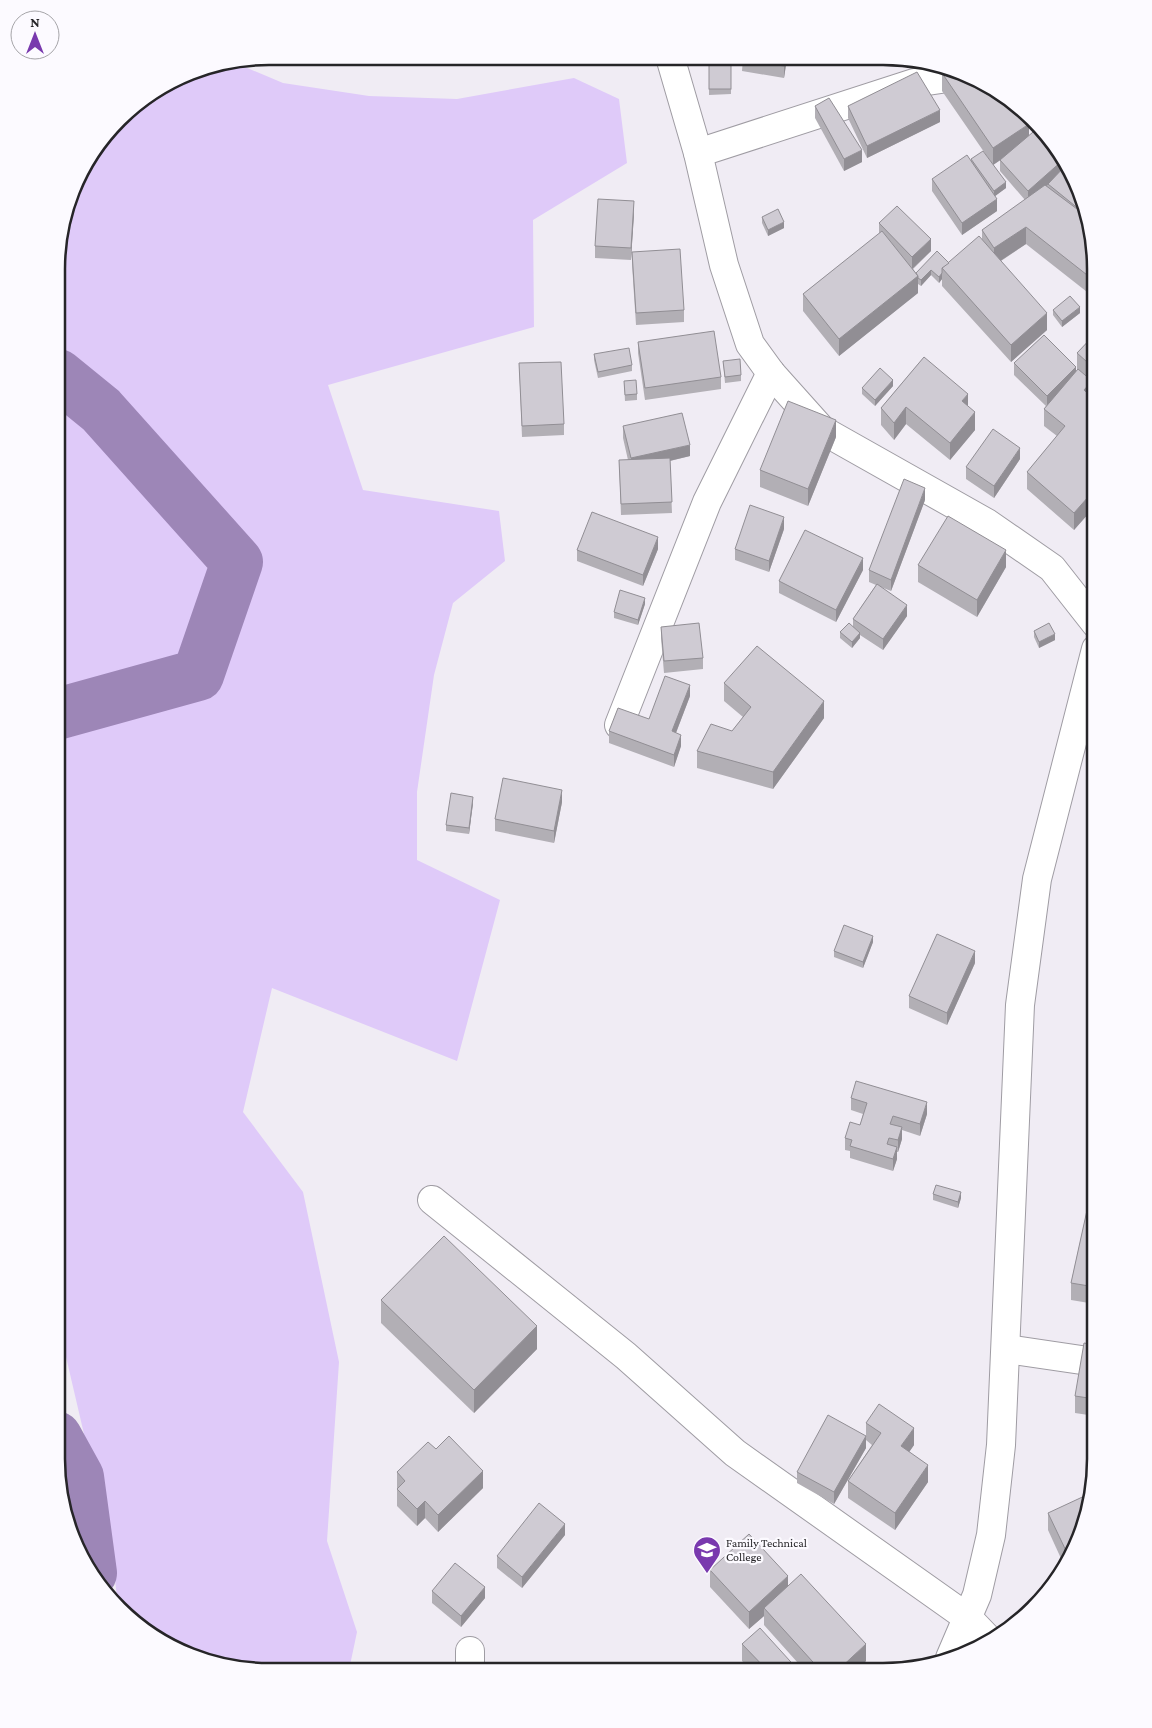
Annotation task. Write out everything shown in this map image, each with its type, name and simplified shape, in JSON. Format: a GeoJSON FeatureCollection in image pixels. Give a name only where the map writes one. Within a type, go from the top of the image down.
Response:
{"type":"FeatureCollection","features":[{"type":"Feature","properties":{"kind":"street"},"geometry":{"type":"LineString","coordinates":[[672,65],[698,153],[724,265],[750,344],[771,373],[822,430],[987,523],[1052,568],[1087,613]]}},
{"type":"Feature","properties":{"kind":"street"},"geometry":{"type":"LineString","coordinates":[[698,153],[914,83],[952,77]]}},
{"type":"Feature","properties":{"kind":"street"},"geometry":{"type":"LineString","coordinates":[[619,725],[708,502],[771,373]]}},
{"type":"Feature","properties":{"kind":"street"},"geometry":{"type":"LineString","coordinates":[[954,1650],[977,1596],[991,1535],[1001,1445],[1020,1005],[1037,879],[1087,683]]}},
{"type":"Feature","properties":{"kind":"street"},"geometry":{"type":"LineString","coordinates":[[432,1200],[626,1356],[734,1453],[968,1618],[985,1636]]}},
{"type":"Feature","properties":{"kind":"street"},"geometry":{"type":"LineString","coordinates":[[1006,1349],[1087,1361]]}},
{"type":"Feature","properties":{"kind":"shaded area"},"geometry":{"type":"Polygon","coordinates":[[[244,67],[283,83],[369,96],[457,99],[574,78],[619,99],[627,163],[533,220],[534,327],[328,385],[363,490],[499,511],[505,561],[453,603],[434,675],[417,792],[417,860],[500,900],[457,1061],[272,988],[243,1112],[303,1192],[339,1362],[327,1541],[357,1632],[350,1663],[256,1663],[216,1656],[179,1642],[145,1621],[117,1594],[112,1554],[65,1353],[65,256],[72,216],[92,167],[107,145],[125,125],[145,107],[167,92],[216,72],[244,67]]]}},
{"type":"Feature","properties":{"kind":"building"},"geometry":{"type":"Polygon","coordinates":[[[709,65],[731,65],[731,89],[709,89],[709,65]]]}},
{"type":"Feature","properties":{"kind":"building"},"geometry":{"type":"Polygon","coordinates":[[[917,72],[940,110],[867,146],[848,106],[917,72]]]}},
{"type":"Feature","properties":{"kind":"building"},"geometry":{"type":"Polygon","coordinates":[[[943,74],[985,92],[1007,107],[1027,125],[993,148],[943,74]]]}},
{"type":"Feature","properties":{"kind":"building"},"geometry":{"type":"Polygon","coordinates":[[[829,98],[862,150],[844,159],[815,106],[829,98]]]}},
{"type":"Feature","properties":{"kind":"building"},"geometry":{"type":"Polygon","coordinates":[[[1033,132],[1058,164],[1028,191],[1000,160],[1033,132]]]}},
{"type":"Feature","properties":{"kind":"building"},"geometry":{"type":"Polygon","coordinates":[[[983,151],[1006,182],[994,191],[971,159],[983,151]]]}},
{"type":"Feature","properties":{"kind":"building"},"geometry":{"type":"Polygon","coordinates":[[[967,155],[997,199],[962,223],[932,179],[967,155]]]}},
{"type":"Feature","properties":{"kind":"building"},"geometry":{"type":"Polygon","coordinates":[[[1061,170],[1077,208],[1048,184],[1061,170]]]}},
{"type":"Feature","properties":{"kind":"building"},"geometry":{"type":"Polygon","coordinates":[[[1045,185],[1078,210],[1087,256],[1087,275],[1026,227],[994,248],[982,230],[1045,185]]]}},
{"type":"Feature","properties":{"kind":"building"},"geometry":{"type":"Polygon","coordinates":[[[598,199],[634,201],[631,248],[595,246],[598,199]]]}},
{"type":"Feature","properties":{"kind":"building"},"geometry":{"type":"Polygon","coordinates":[[[897,206],[931,239],[912,257],[879,223],[897,206]]]}},
{"type":"Feature","properties":{"kind":"building"},"geometry":{"type":"Polygon","coordinates":[[[778,209],[784,222],[768,230],[762,217],[778,209]]]}},
{"type":"Feature","properties":{"kind":"building"},"geometry":{"type":"Polygon","coordinates":[[[882,231],[918,276],[839,339],[803,294],[882,231]]]}},
{"type":"Feature","properties":{"kind":"building"},"geometry":{"type":"Polygon","coordinates":[[[979,236],[1047,313],[1011,345],[942,268],[979,236]]]}},
{"type":"Feature","properties":{"kind":"building"},"geometry":{"type":"Polygon","coordinates":[[[680,249],[684,310],[636,313],[632,252],[680,249]]]}},
{"type":"Feature","properties":{"kind":"building"},"geometry":{"type":"Polygon","coordinates":[[[937,251],[949,263],[942,268],[942,273],[939,277],[931,270],[921,280],[916,273],[937,251]]]}},
{"type":"Feature","properties":{"kind":"building"},"geometry":{"type":"Polygon","coordinates":[[[1070,296],[1080,307],[1062,321],[1053,310],[1070,296]]]}},
{"type":"Feature","properties":{"kind":"building"},"geometry":{"type":"Polygon","coordinates":[[[714,331],[721,377],[645,388],[638,342],[714,331]]]}},
{"type":"Feature","properties":{"kind":"building"},"geometry":{"type":"Polygon","coordinates":[[[1044,335],[1076,367],[1047,396],[1014,363],[1044,335]]]}},
{"type":"Feature","properties":{"kind":"building"},"geometry":{"type":"Polygon","coordinates":[[[1087,342],[1087,362],[1077,353],[1087,342]]]}},
{"type":"Feature","properties":{"kind":"building"},"geometry":{"type":"Polygon","coordinates":[[[629,348],[632,365],[598,372],[594,354],[629,348]]]}},
{"type":"Feature","properties":{"kind":"building"},"geometry":{"type":"Polygon","coordinates":[[[924,357],[968,394],[962,401],[975,412],[950,443],[906,407],[894,423],[881,408],[924,357]]]}},
{"type":"Feature","properties":{"kind":"building"},"geometry":{"type":"Polygon","coordinates":[[[740,359],[741,375],[725,377],[723,361],[740,359]]]}},
{"type":"Feature","properties":{"kind":"building"},"geometry":{"type":"Polygon","coordinates":[[[561,362],[564,424],[522,426],[519,363],[561,362]]]}},
{"type":"Feature","properties":{"kind":"building"},"geometry":{"type":"Polygon","coordinates":[[[880,368],[893,380],[875,400],[862,388],[880,368]]]}},
{"type":"Feature","properties":{"kind":"building"},"geometry":{"type":"Polygon","coordinates":[[[1078,369],[1087,377],[1087,387],[1084,390],[1087,393],[1087,498],[1074,513],[1027,472],[1065,426],[1044,409],[1078,369]]]}},
{"type":"Feature","properties":{"kind":"building"},"geometry":{"type":"Polygon","coordinates":[[[636,380],[637,394],[625,395],[624,381],[636,380]]]}},
{"type":"Feature","properties":{"kind":"building"},"geometry":{"type":"Polygon","coordinates":[[[788,401],[836,420],[808,489],[760,470],[788,401]]]}},
{"type":"Feature","properties":{"kind":"building"},"geometry":{"type":"Polygon","coordinates":[[[682,413],[690,445],[631,458],[623,426],[682,413]]]}},
{"type":"Feature","properties":{"kind":"building"},"geometry":{"type":"Polygon","coordinates":[[[993,429],[1020,448],[994,486],[966,467],[993,429]]]}},
{"type":"Feature","properties":{"kind":"building"},"geometry":{"type":"Polygon","coordinates":[[[670,458],[672,502],[621,504],[619,460],[670,458]]]}},
{"type":"Feature","properties":{"kind":"building"},"geometry":{"type":"Polygon","coordinates":[[[904,479],[925,488],[891,580],[869,570],[904,479]]]}},
{"type":"Feature","properties":{"kind":"building"},"geometry":{"type":"Polygon","coordinates":[[[750,505],[784,517],[769,561],[735,549],[750,505]]]}},
{"type":"Feature","properties":{"kind":"building"},"geometry":{"type":"Polygon","coordinates":[[[592,512],[658,537],[643,575],[577,550],[592,512]]]}},
{"type":"Feature","properties":{"kind":"building"},"geometry":{"type":"Polygon","coordinates":[[[948,516],[1006,550],[977,600],[918,565],[948,516]]]}},
{"type":"Feature","properties":{"kind":"building"},"geometry":{"type":"Polygon","coordinates":[[[805,530],[863,558],[836,610],[779,581],[805,530]]]}},
{"type":"Feature","properties":{"kind":"building"},"geometry":{"type":"Polygon","coordinates":[[[877,584],[907,605],[883,639],[853,619],[877,584]]]}},
{"type":"Feature","properties":{"kind":"building"},"geometry":{"type":"Polygon","coordinates":[[[620,590],[645,598],[638,620],[614,612],[620,590]]]}},
{"type":"Feature","properties":{"kind":"building"},"geometry":{"type":"Polygon","coordinates":[[[699,623],[703,658],[664,661],[661,627],[699,623]]]}},
{"type":"Feature","properties":{"kind":"building"},"geometry":{"type":"Polygon","coordinates":[[[849,623],[860,633],[852,642],[840,632],[849,623]]]}},
{"type":"Feature","properties":{"kind":"building"},"geometry":{"type":"Polygon","coordinates":[[[1049,623],[1055,634],[1039,642],[1034,631],[1049,623]]]}},
{"type":"Feature","properties":{"kind":"building"},"geometry":{"type":"Polygon","coordinates":[[[757,646],[824,701],[773,772],[697,751],[711,724],[732,731],[751,707],[724,683],[757,646]]]}},
{"type":"Feature","properties":{"kind":"building"},"geometry":{"type":"Polygon","coordinates":[[[665,676],[690,685],[672,731],[681,735],[674,755],[609,731],[618,708],[649,719],[665,676]]]}},
{"type":"Feature","properties":{"kind":"building"},"geometry":{"type":"Polygon","coordinates":[[[503,778],[562,790],[554,831],[495,819],[503,778]]]}},
{"type":"Feature","properties":{"kind":"building"},"geometry":{"type":"Polygon","coordinates":[[[451,793],[473,797],[469,828],[446,825],[451,793]]]}},
{"type":"Feature","properties":{"kind":"building"},"geometry":{"type":"Polygon","coordinates":[[[844,925],[873,936],[863,962],[834,951],[844,925]]]}},
{"type":"Feature","properties":{"kind":"building"},"geometry":{"type":"Polygon","coordinates":[[[937,934],[975,951],[947,1013],[909,996],[937,934]]]}},
{"type":"Feature","properties":{"kind":"building"},"geometry":{"type":"Polygon","coordinates":[[[856,1081],[927,1102],[920,1124],[893,1116],[890,1124],[902,1127],[898,1140],[889,1138],[887,1144],[897,1147],[893,1159],[850,1146],[852,1140],[845,1138],[850,1122],[860,1125],[867,1103],[851,1098],[856,1081]]]}},
{"type":"Feature","properties":{"kind":"building"},"geometry":{"type":"Polygon","coordinates":[[[936,1185],[961,1192],[958,1202],[933,1194],[936,1185]]]}},
{"type":"Feature","properties":{"kind":"building"},"geometry":{"type":"Polygon","coordinates":[[[1087,1210],[1087,1286],[1071,1283],[1087,1210]]]}},
{"type":"Feature","properties":{"kind":"building"},"geometry":{"type":"Polygon","coordinates":[[[444,1236],[537,1326],[474,1390],[381,1300],[444,1236]]]}},
{"type":"Feature","properties":{"kind":"building"},"geometry":{"type":"Polygon","coordinates":[[[1084,1343],[1087,1344],[1087,1398],[1075,1396],[1084,1343]]]}},
{"type":"Feature","properties":{"kind":"building"},"geometry":{"type":"Polygon","coordinates":[[[879,1404],[914,1428],[901,1446],[928,1465],[895,1513],[848,1481],[881,1433],[866,1423],[879,1404]]]}},
{"type":"Feature","properties":{"kind":"building"},"geometry":{"type":"Polygon","coordinates":[[[828,1415],[866,1436],[834,1492],[797,1472],[828,1415]]]}},
{"type":"Feature","properties":{"kind":"building"},"geometry":{"type":"Polygon","coordinates":[[[449,1436],[483,1471],[438,1515],[425,1501],[417,1509],[397,1489],[405,1481],[397,1472],[428,1442],[436,1449],[449,1436]]]}},
{"type":"Feature","properties":{"kind":"building"},"geometry":{"type":"Polygon","coordinates":[[[1083,1497],[1080,1512],[1066,1550],[1048,1513],[1083,1497]]]}},
{"type":"Feature","properties":{"kind":"building"},"geometry":{"type":"Polygon","coordinates":[[[539,1503],[565,1524],[522,1577],[497,1556],[539,1503]]]}},
{"type":"Feature","properties":{"kind":"building"},"geometry":{"type":"Polygon","coordinates":[[[749,1534],[788,1576],[749,1612],[710,1570],[749,1534]]]}},
{"type":"Feature","properties":{"kind":"building"},"geometry":{"type":"Polygon","coordinates":[[[455,1563],[485,1587],[461,1616],[432,1591],[455,1563]]]}},
{"type":"Feature","properties":{"kind":"building"},"geometry":{"type":"Polygon","coordinates":[[[801,1574],[866,1644],[846,1663],[814,1663],[764,1608],[801,1574]]]}},
{"type":"Feature","properties":{"kind":"building"},"geometry":{"type":"Polygon","coordinates":[[[760,1628],[792,1663],[760,1663],[742,1644],[760,1628]]]}},
{"type":"Feature","properties":{"kind":"waterway"},"geometry":{"type":"LineString","coordinates":[[65,381],[101,410],[237,562],[198,675],[65,712]]}},
{"type":"Feature","properties":{"kind":"waterway"},"geometry":{"type":"LineString","coordinates":[[65,1453],[78,1477],[88,1554]]}},
{"type":"Feature","properties":{"kind":"place","name":"Family Technical College"},"geometry":{"type":"Point","coordinates":[707,1574]}}]}
